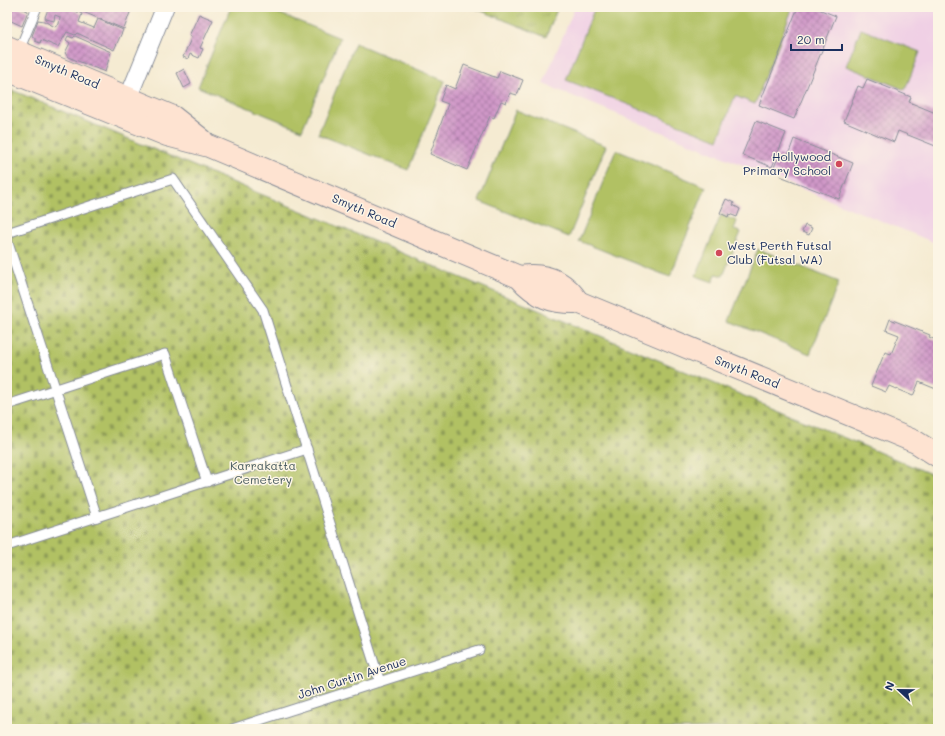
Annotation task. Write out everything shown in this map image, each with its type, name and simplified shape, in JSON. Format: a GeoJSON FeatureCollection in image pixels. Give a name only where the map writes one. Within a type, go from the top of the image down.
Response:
{"type":"FeatureCollection","features":[{"type":"Feature","properties":{"kind":"main road","name":"Smyth Road"},"geometry":{"type":"LineString","coordinates":[[12,61],[125,107],[167,134],[209,146],[519,277],[535,293],[544,298],[564,303],[578,302],[916,442],[938,456]]}},
{"type":"Feature","properties":{"kind":"main road","name":"Smyth Road"},"geometry":{"type":"LineString","coordinates":[[916,442],[938,441]]}},
{"type":"Feature","properties":{"kind":"street"},"geometry":{"type":"LineString","coordinates":[[125,107],[165,7]]}},
{"type":"Feature","properties":{"kind":"lane"},"geometry":{"type":"LineString","coordinates":[[12,61],[37,7]]}},
{"type":"Feature","properties":{"kind":"lane"},"geometry":{"type":"LineString","coordinates":[[7,232],[173,179],[264,310],[380,682]]}},
{"type":"Feature","properties":{"kind":"lane"},"geometry":{"type":"LineString","coordinates":[[7,240],[97,517]]}},
{"type":"Feature","properties":{"kind":"lane"},"geometry":{"type":"LineString","coordinates":[[7,405],[165,354],[207,482]]}},
{"type":"Feature","properties":{"kind":"lane"},"geometry":{"type":"LineString","coordinates":[[7,546],[307,450]]}},
{"type":"Feature","properties":{"kind":"lane","name":"John Curtin Avenue"},"geometry":{"type":"LineString","coordinates":[[232,729],[479,650]]}},
{"type":"Feature","properties":{"kind":"shaded area","name":"Hollywood Primary School"},"geometry":{"type":"Polygon","coordinates":[[[575,7],[938,7],[938,244],[543,84],[575,7]]]}},
{"type":"Feature","properties":{"kind":"green space"},"geometry":{"type":"Polygon","coordinates":[[[231,7],[263,7],[340,38],[302,130],[198,87],[231,7]]]}},
{"type":"Feature","properties":{"kind":"green space"},"geometry":{"type":"Polygon","coordinates":[[[472,7],[558,7],[546,37],[472,7]]]}},
{"type":"Feature","properties":{"kind":"green space"},"geometry":{"type":"Polygon","coordinates":[[[595,7],[793,7],[755,104],[735,96],[718,140],[566,80],[595,7]]]}},
{"type":"Feature","properties":{"kind":"green space"},"geometry":{"type":"Polygon","coordinates":[[[861,29],[920,52],[905,90],[846,66],[861,29]]]}},
{"type":"Feature","properties":{"kind":"green space"},"geometry":{"type":"Polygon","coordinates":[[[355,43],[445,81],[408,170],[318,134],[355,43]]]}},
{"type":"Feature","properties":{"kind":"green space","name":"Karrakatta Cemetery"},"geometry":{"type":"Polygon","coordinates":[[[7,88],[938,477],[938,729],[7,729],[7,88]]]}},
{"type":"Feature","properties":{"kind":"green space"},"geometry":{"type":"Polygon","coordinates":[[[516,110],[606,146],[569,237],[479,201],[516,110]]]}},
{"type":"Feature","properties":{"kind":"green space"},"geometry":{"type":"Polygon","coordinates":[[[616,150],[706,187],[670,277],[579,241],[616,150]]]}},
{"type":"Feature","properties":{"kind":"green space","name":"West Perth Futsal Club (Futsal WA)"},"geometry":{"type":"Polygon","coordinates":[[[721,215],[737,221],[734,230],[741,232],[723,276],[716,274],[713,282],[696,276],[721,215]]]}},
{"type":"Feature","properties":{"kind":"green space"},"geometry":{"type":"Polygon","coordinates":[[[758,249],[839,282],[810,354],[729,321],[758,249]]]}},
{"type":"Feature","properties":{"kind":"building"},"geometry":{"type":"Polygon","coordinates":[[[49,7],[67,7],[82,14],[79,22],[94,28],[98,19],[123,30],[114,50],[77,33],[75,35],[67,32],[58,47],[41,40],[40,43],[35,41],[35,38],[32,36],[38,20],[44,21],[55,27],[59,24],[60,17],[55,15],[54,21],[46,19],[45,17],[49,7]]]}},
{"type":"Feature","properties":{"kind":"building"},"geometry":{"type":"Polygon","coordinates":[[[71,7],[132,7],[124,29],[71,7]]]}},
{"type":"Feature","properties":{"kind":"building"},"geometry":{"type":"Polygon","coordinates":[[[798,7],[813,7],[836,16],[794,119],[759,105],[798,7]]]}},
{"type":"Feature","properties":{"kind":"building"},"geometry":{"type":"Polygon","coordinates":[[[14,8],[20,8],[28,11],[22,26],[9,20],[7,25],[7,13],[14,8]]]}},
{"type":"Feature","properties":{"kind":"building"},"geometry":{"type":"Polygon","coordinates":[[[199,14],[213,20],[200,48],[203,49],[199,58],[190,54],[188,59],[183,57],[190,41],[191,37],[189,36],[199,14]]]}},
{"type":"Feature","properties":{"kind":"building"},"geometry":{"type":"Polygon","coordinates":[[[68,36],[73,38],[75,36],[111,52],[105,72],[68,57],[65,53],[70,43],[66,40],[68,36]]]}},
{"type":"Feature","properties":{"kind":"building"},"geometry":{"type":"Polygon","coordinates":[[[464,65],[497,78],[500,71],[523,80],[517,95],[510,93],[506,103],[501,101],[494,118],[490,116],[467,170],[430,154],[448,104],[440,101],[446,85],[455,89],[464,65]]]}},
{"type":"Feature","properties":{"kind":"building"},"geometry":{"type":"Polygon","coordinates":[[[184,69],[191,84],[184,88],[177,73],[184,69]]]}},
{"type":"Feature","properties":{"kind":"building"},"geometry":{"type":"Polygon","coordinates":[[[867,79],[911,97],[909,102],[938,114],[938,147],[898,131],[894,142],[844,121],[858,86],[863,88],[867,79]]]}},
{"type":"Feature","properties":{"kind":"building"},"geometry":{"type":"Polygon","coordinates":[[[756,121],[786,133],[772,167],[742,155],[756,121]]]}},
{"type":"Feature","properties":{"kind":"building"},"geometry":{"type":"Polygon","coordinates":[[[794,139],[853,163],[839,199],[780,176],[781,173],[773,170],[779,155],[787,158],[794,139]]]}},
{"type":"Feature","properties":{"kind":"building"},"geometry":{"type":"Polygon","coordinates":[[[726,199],[734,203],[733,205],[740,209],[737,217],[729,214],[728,217],[720,213],[726,199]]]}},
{"type":"Feature","properties":{"kind":"building"},"geometry":{"type":"Polygon","coordinates":[[[805,225],[812,228],[809,235],[802,232],[805,225]]]}},
{"type":"Feature","properties":{"kind":"building"},"geometry":{"type":"Polygon","coordinates":[[[890,319],[930,335],[929,337],[938,341],[938,385],[936,389],[919,382],[913,396],[889,386],[886,392],[871,386],[885,352],[891,354],[899,335],[886,330],[890,319]]]}},
{"type":"Feature","properties":{"kind":"place","name":"Hollywood Primary School"},"geometry":{"type":"Point","coordinates":[839,164]}},
{"type":"Feature","properties":{"kind":"place","name":"West Perth Futsal Club (Futsal WA)"},"geometry":{"type":"Point","coordinates":[719,253]}}]}
